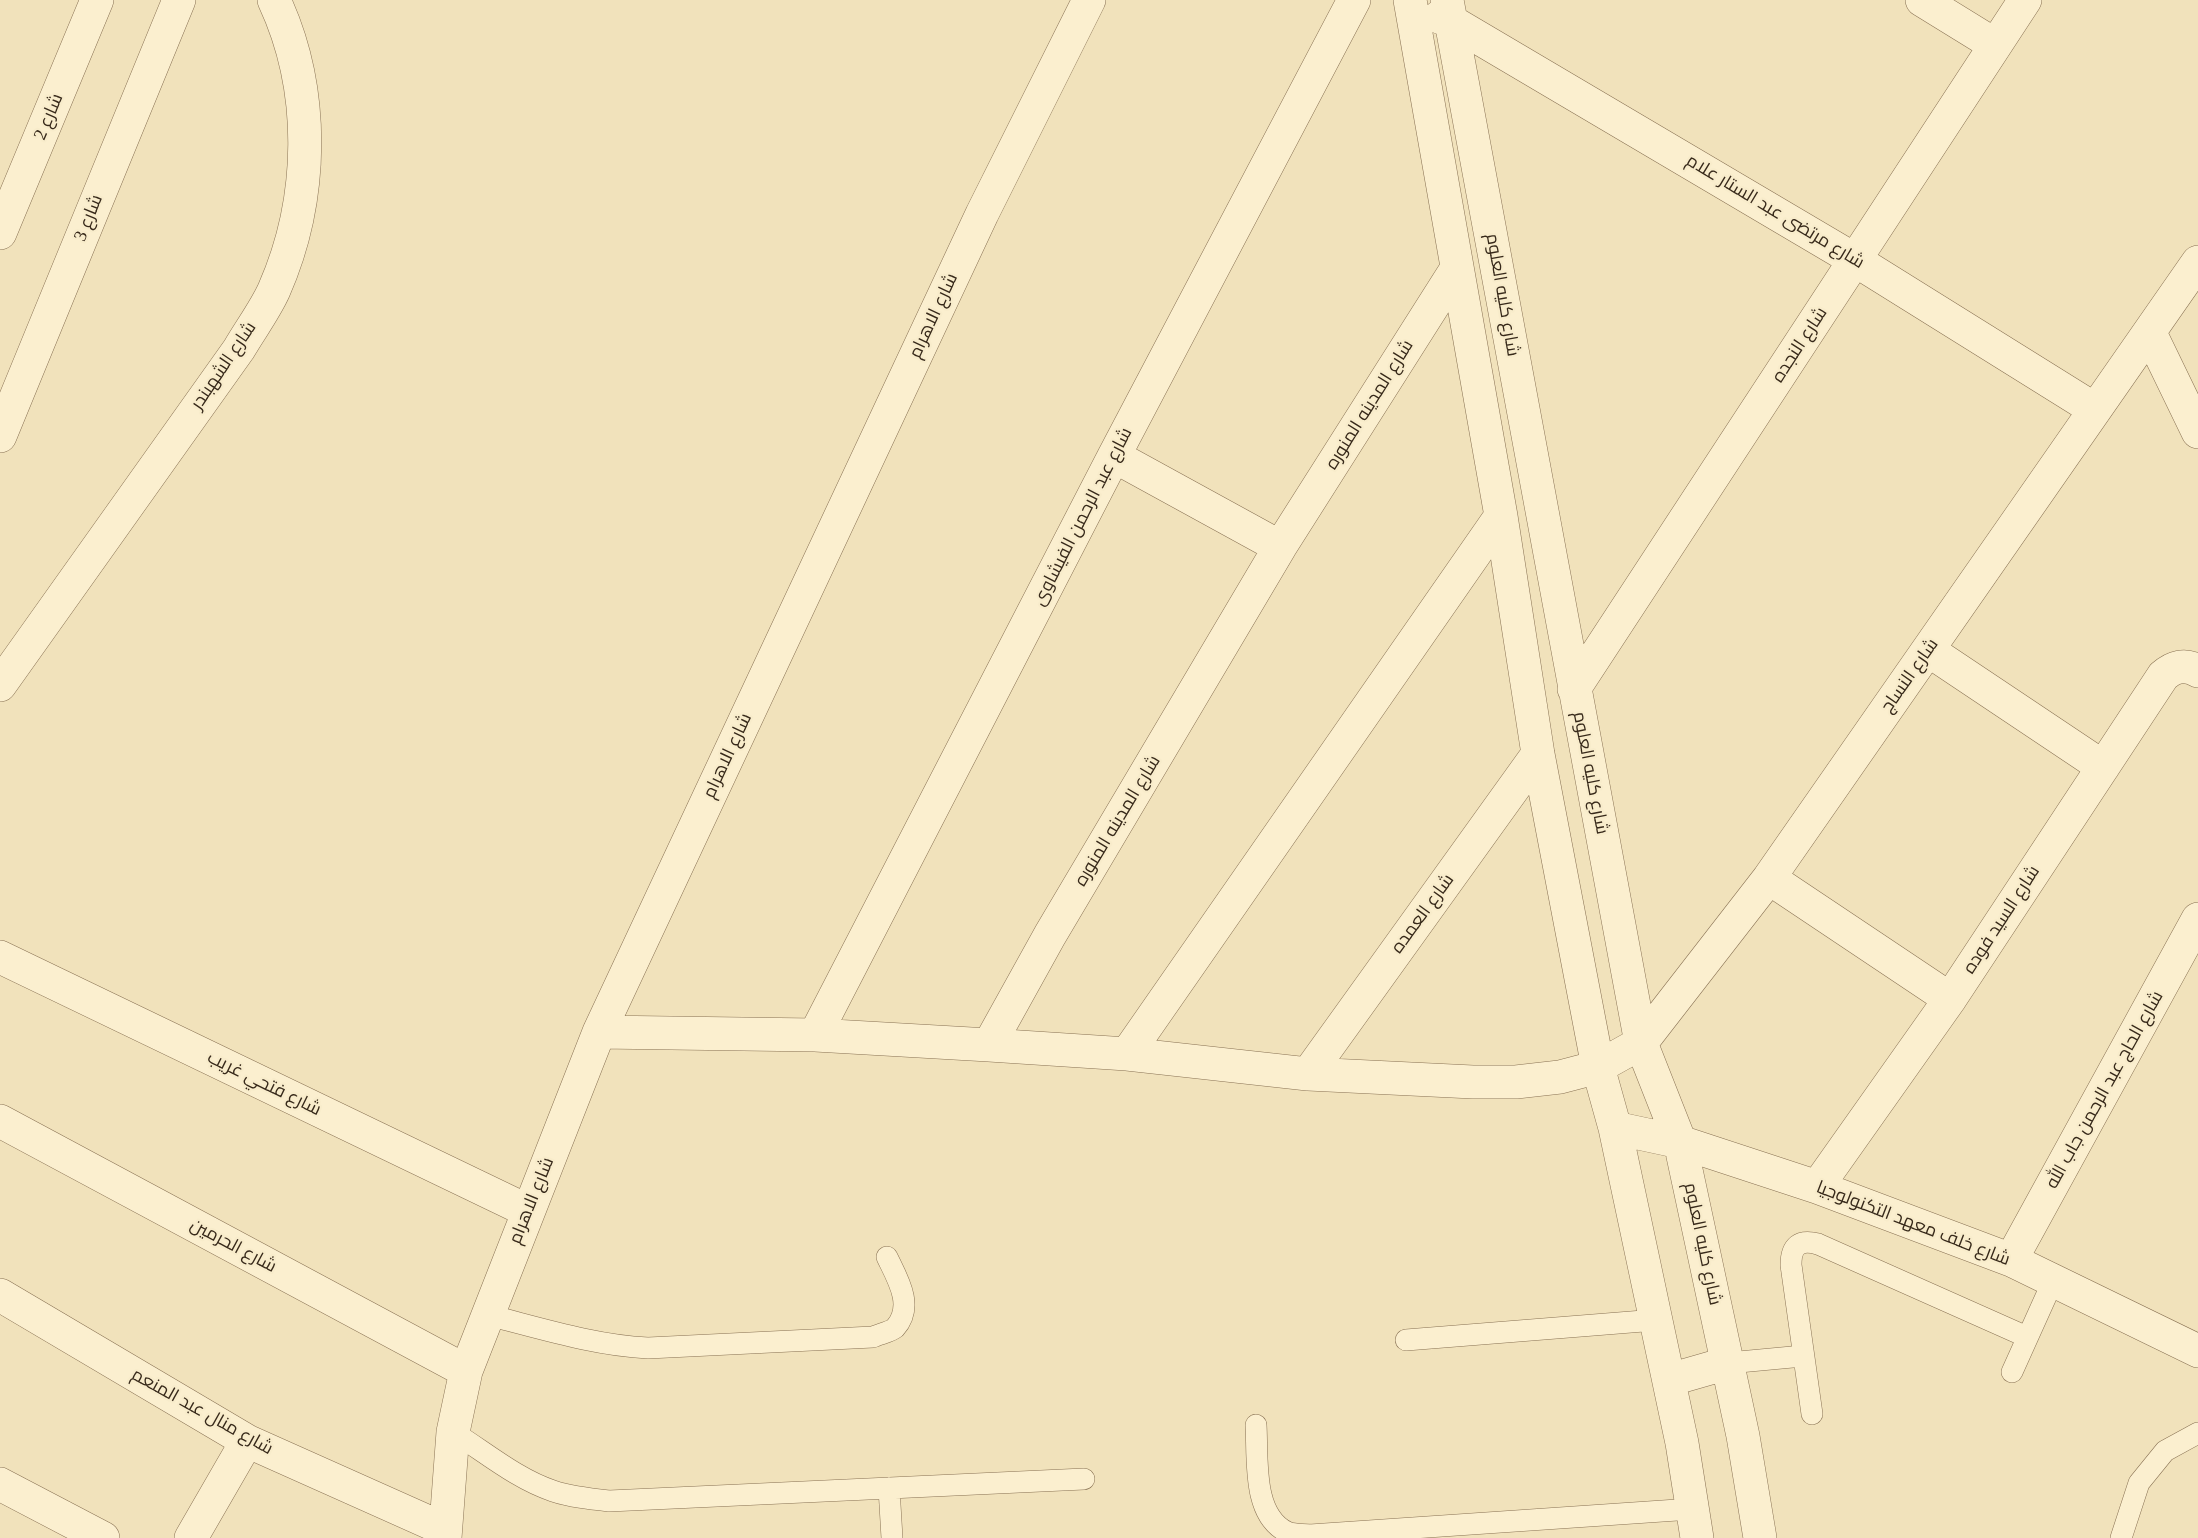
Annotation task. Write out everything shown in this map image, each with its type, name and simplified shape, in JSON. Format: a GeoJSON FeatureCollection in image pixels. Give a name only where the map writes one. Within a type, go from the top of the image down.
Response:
{"type":"FeatureCollection","features":[{"type":"Feature","properties":{"kind":"street","name":"شارع 2"},"geometry":{"type":"LineString","coordinates":[[0,233],[98,0]]}},
{"type":"Feature","properties":{"kind":"street","name":"شارع 3"},"geometry":{"type":"LineString","coordinates":[[3,419],[179,0]]}},
{"type":"Feature","properties":{"kind":"street","name":"شارع الشهبندر"},"geometry":{"type":"LineString","coordinates":[[0,685],[238,349],[273,291],[296,226],[306,159],[302,91],[285,25],[273,0]]}},
{"type":"Feature","properties":{"kind":"street","name":"شارع الاهرام"},"geometry":{"type":"LineString","coordinates":[[444,1533],[453,1432],[466,1371],[599,1032],[982,214],[1089,0]]}},
{"type":"Feature","properties":{"kind":"street","name":"شارع عبد الرحمن الفيشاوى"},"geometry":{"type":"LineString","coordinates":[[814,1035],[1114,456],[1354,0]]}},
{"type":"Feature","properties":{"kind":"street"},"geometry":{"type":"LineString","coordinates":[[1922,0],[1995,45]]}},
{"type":"Feature","properties":{"kind":"street","name":"شارع النجده"},"geometry":{"type":"LineString","coordinates":[[1574,689],[2025,0]]}},
{"type":"Feature","properties":{"kind":"street"},"geometry":{"type":"LineString","coordinates":[[1411,2],[1501,516],[1538,754],[1599,1067],[1615,1128],[1682,1443],[1694,1524]]}},
{"type":"Feature","properties":{"kind":"street","name":"شارع مرتضى عبد الستار علام"},"geometry":{"type":"LineString","coordinates":[[1411,2],[1450,11],[2094,409]]}},
{"type":"Feature","properties":{"kind":"street","name":"شارع كليه العلوم"},"geometry":{"type":"LineString","coordinates":[[1450,11],[1641,1043],[1680,1142],[1747,1457],[1760,1538]]}},
{"type":"Feature","properties":{"kind":"street","name":"شارع النساج"},"geometry":{"type":"LineString","coordinates":[[989,1045],[1127,1054],[1308,1074],[1516,1082],[1560,1077],[1599,1067],[1641,1043],[1769,878],[2198,262]]}},
{"type":"Feature","properties":{"kind":"street","name":"شارع المدينه المنوره"},"geometry":{"type":"LineString","coordinates":[[989,1045],[1050,935],[1280,547],[1457,268]]}},
{"type":"Feature","properties":{"kind":"street"},"geometry":{"type":"LineString","coordinates":[[2150,333],[2198,432]]}},
{"type":"Feature","properties":{"kind":"street"},"geometry":{"type":"LineString","coordinates":[[1114,456],[1280,547]]}},
{"type":"Feature","properties":{"kind":"street"},"geometry":{"type":"LineString","coordinates":[[1127,1054],[1501,516]]}},
{"type":"Feature","properties":{"kind":"street"},"geometry":{"type":"LineString","coordinates":[[1928,650],[2103,767]]}},
{"type":"Feature","properties":{"kind":"street","name":"شارع السيد فوده"},"geometry":{"type":"LineString","coordinates":[[1817,1187],[1950,999],[2163,676],[2170,670],[2180,667],[2195,669]]}},
{"type":"Feature","properties":{"kind":"street","name":"شارع العمده"},"geometry":{"type":"LineString","coordinates":[[1308,1074],[1538,754]]}},
{"type":"Feature","properties":{"kind":"street"},"geometry":{"type":"LineString","coordinates":[[1769,878],[1950,999]]}},
{"type":"Feature","properties":{"kind":"street","name":"شارع الحاج عبد الرحمن جاب الله"},"geometry":{"type":"LineString","coordinates":[[2011,1260],[2198,919]]}},
{"type":"Feature","properties":{"kind":"street","name":"شارع فتحي غريب"},"geometry":{"type":"LineString","coordinates":[[0,957],[528,1211]]}},
{"type":"Feature","properties":{"kind":"street"},"geometry":{"type":"LineString","coordinates":[[599,1032],[814,1035],[989,1045]]}},
{"type":"Feature","properties":{"kind":"street","name":"شارع الحرمين"},"geometry":{"type":"LineString","coordinates":[[0,1120],[466,1371]]}},
{"type":"Feature","properties":{"kind":"street","name":"شارع خلف معهد التكنولوجيا"},"geometry":{"type":"LineString","coordinates":[[1615,1128],[1680,1142],[1817,1187],[2011,1260],[2198,1351]]}},
{"type":"Feature","properties":{"kind":"street","name":"شارع منال عبد المنعم"},"geometry":{"type":"LineString","coordinates":[[0,1295],[247,1441],[444,1533]]}},
{"type":"Feature","properties":{"kind":"street"},"geometry":{"type":"LineString","coordinates":[[1669,1380],[1728,1363]]}},
{"type":"Feature","properties":{"kind":"street"},"geometry":{"type":"LineString","coordinates":[[191,1538],[247,1441]]}},
{"type":"Feature","properties":{"kind":"street"},"geometry":{"type":"LineString","coordinates":[[0,1484],[103,1538]]}},
{"type":"Feature","properties":{"kind":"lane"},"geometry":{"type":"LineString","coordinates":[[1812,1414],[1791,1254],[1797,1245],[1807,1241],[2027,1337]]}},
{"type":"Feature","properties":{"kind":"lane"},"geometry":{"type":"LineString","coordinates":[[488,1315],[623,1347],[648,1348],[873,1337],[894,1329],[905,1309],[901,1287],[887,1257]]}},
{"type":"Feature","properties":{"kind":"lane"},"geometry":{"type":"LineString","coordinates":[[2012,1372],[2053,1281]]}},
{"type":"Feature","properties":{"kind":"lane"},"geometry":{"type":"LineString","coordinates":[[1406,1340],[1656,1320]]}},
{"type":"Feature","properties":{"kind":"lane"},"geometry":{"type":"LineString","coordinates":[[1728,1363],[1803,1356]]}},
{"type":"Feature","properties":{"kind":"lane"},"geometry":{"type":"LineString","coordinates":[[1256,1425],[1261,1499],[1270,1519],[1288,1533],[1310,1535],[1694,1524]]}},
{"type":"Feature","properties":{"kind":"lane"},"geometry":{"type":"LineString","coordinates":[[453,1432],[529,1480],[554,1491],[581,1498],[609,1501],[1084,1479]]}},
{"type":"Feature","properties":{"kind":"lane"},"geometry":{"type":"LineString","coordinates":[[2121,1538],[2139,1483],[2165,1450],[2198,1433]]}},
{"type":"Feature","properties":{"kind":"lane"},"geometry":{"type":"LineString","coordinates":[[890,1488],[892,1538]]}}]}
